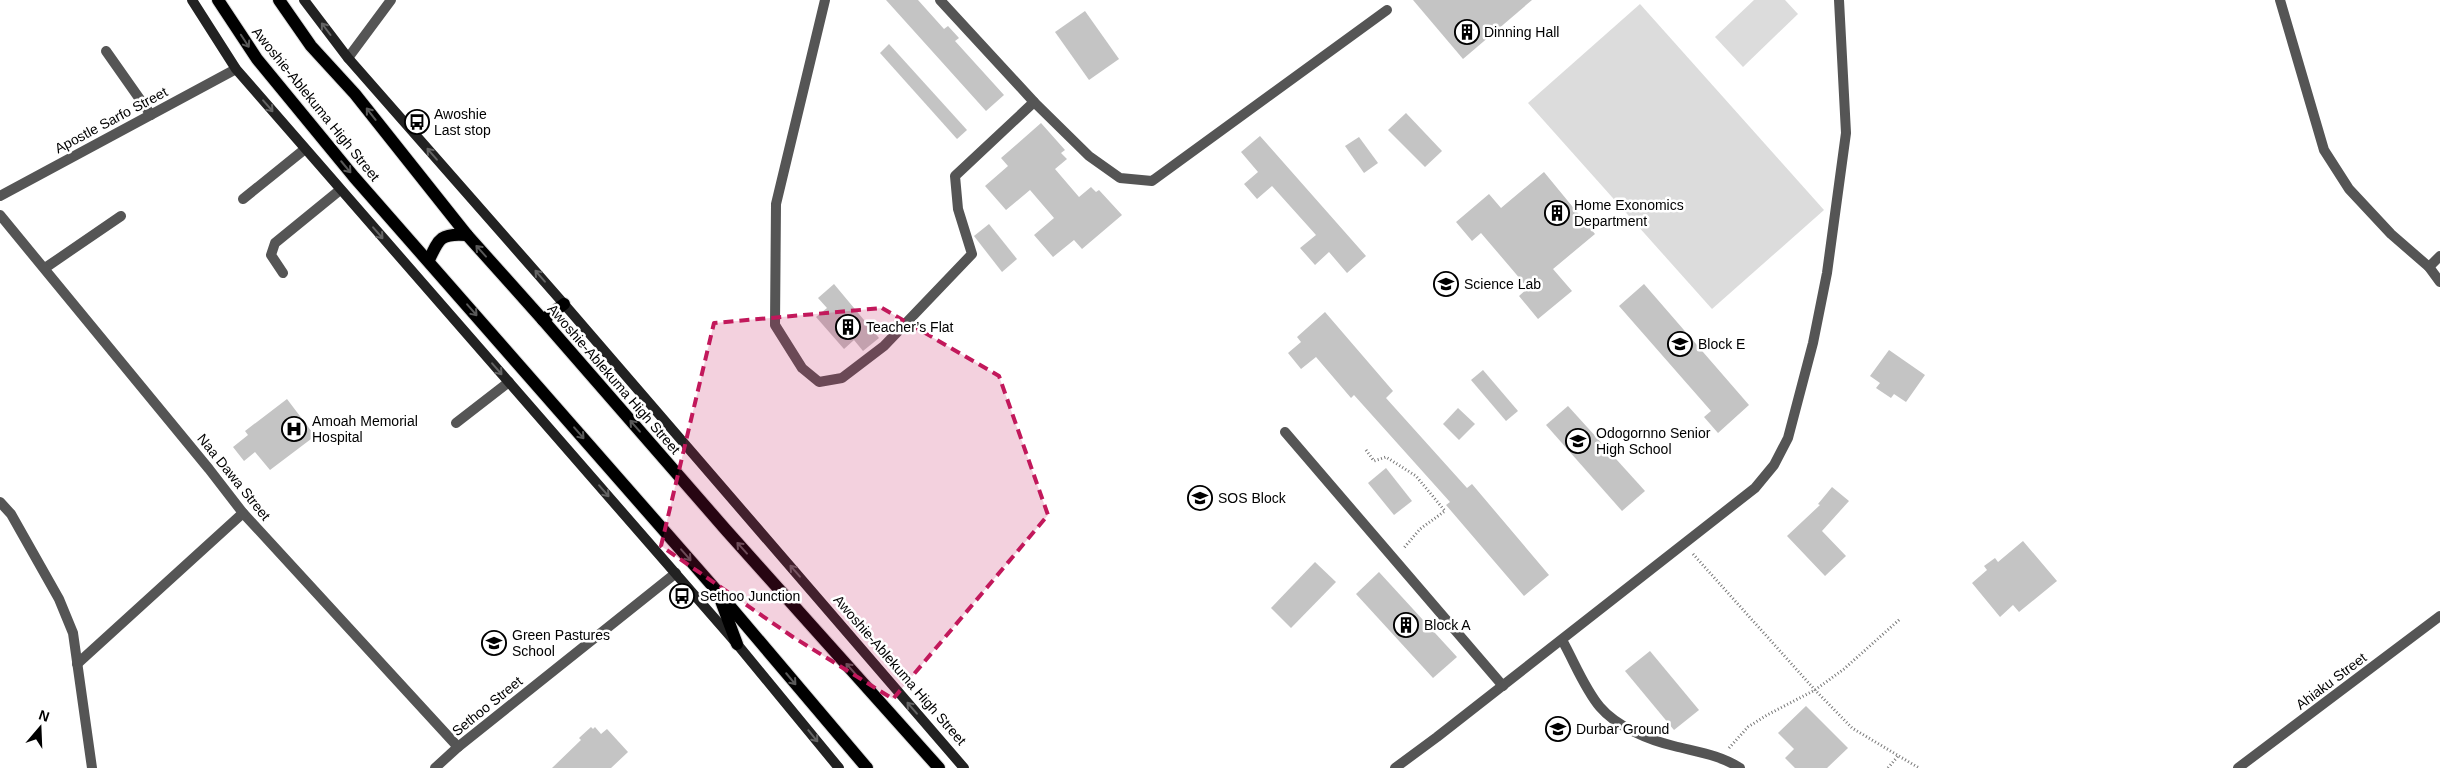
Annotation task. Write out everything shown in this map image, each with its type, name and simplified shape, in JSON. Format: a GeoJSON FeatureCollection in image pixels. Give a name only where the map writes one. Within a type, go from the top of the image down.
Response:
{"type":"FeatureCollection","features":[{"type":"Feature","properties":{"kind":"main road","name":"Awoshie-Ablekuma High Street"},"geometry":{"type":"LineString","coordinates":[[218,0],[257,59],[354,177],[429,260],[717,591],[867,768]]}},
{"type":"Feature","properties":{"kind":"main road","name":"Awoshie-Ablekuma High Street"},"geometry":{"type":"LineString","coordinates":[[278,0],[311,46],[355,94],[467,235],[726,530],[939,768]]}},
{"type":"Feature","properties":{"kind":"main road"},"geometry":{"type":"LineString","coordinates":[[429,260],[441,238],[452,234],[467,235]]}},
{"type":"Feature","properties":{"kind":"main road"},"geometry":{"type":"LineString","coordinates":[[543,320],[564,304]]}},
{"type":"Feature","properties":{"kind":"main road"},"geometry":{"type":"LineString","coordinates":[[717,591],[737,644]]}},
{"type":"Feature","properties":{"kind":"street"},"geometry":{"type":"LineString","coordinates":[[192,0],[236,69],[676,573],[839,768]]}},
{"type":"Feature","properties":{"kind":"street","name":"Awoshie-Ablekuma High Street"},"geometry":{"type":"LineString","coordinates":[[304,0],[348,58],[564,304],[964,768]]}},
{"type":"Feature","properties":{"kind":"street"},"geometry":{"type":"LineString","coordinates":[[348,58],[391,0]]}},
{"type":"Feature","properties":{"kind":"street"},"geometry":{"type":"LineString","coordinates":[[824,0],[776,204],[775,325],[802,368],[819,382],[842,378],[884,346],[972,254],[958,209],[955,176],[1034,102]]}},
{"type":"Feature","properties":{"kind":"street"},"geometry":{"type":"LineString","coordinates":[[940,0],[1034,102],[1089,156],[1120,178],[1152,181],[1387,10]]}},
{"type":"Feature","properties":{"kind":"street"},"geometry":{"type":"LineString","coordinates":[[1395,768],[1503,686],[1755,488],[1774,465],[1788,438],[1813,343],[1827,273],[1846,133],[1839,0]]}},
{"type":"Feature","properties":{"kind":"street"},"geometry":{"type":"LineString","coordinates":[[2280,0],[2324,150],[2349,189],[2391,234],[2429,267],[2440,282]]}},
{"type":"Feature","properties":{"kind":"street"},"geometry":{"type":"LineString","coordinates":[[106,51],[151,115]]}},
{"type":"Feature","properties":{"kind":"street","name":"Apostle Sarfo Street"},"geometry":{"type":"LineString","coordinates":[[0,196],[236,69]]}},
{"type":"Feature","properties":{"kind":"street"},"geometry":{"type":"LineString","coordinates":[[243,199],[305,148]]}},
{"type":"Feature","properties":{"kind":"street"},"geometry":{"type":"LineString","coordinates":[[283,273],[271,254],[275,243],[340,190]]}},
{"type":"Feature","properties":{"kind":"street","name":"Naa Dawa Street"},"geometry":{"type":"LineString","coordinates":[[0,214],[243,513],[458,747]]}},
{"type":"Feature","properties":{"kind":"street"},"geometry":{"type":"LineString","coordinates":[[45,268],[121,216]]}},
{"type":"Feature","properties":{"kind":"street"},"geometry":{"type":"LineString","coordinates":[[2429,267],[2440,256]]}},
{"type":"Feature","properties":{"kind":"street"},"geometry":{"type":"LineString","coordinates":[[456,423],[509,382]]}},
{"type":"Feature","properties":{"kind":"street"},"geometry":{"type":"LineString","coordinates":[[1285,432],[1503,686]]}},
{"type":"Feature","properties":{"kind":"street"},"geometry":{"type":"LineString","coordinates":[[0,502],[11,514],[60,599],[73,633],[92,768]]}},
{"type":"Feature","properties":{"kind":"street"},"geometry":{"type":"LineString","coordinates":[[77,664],[243,513]]}},
{"type":"Feature","properties":{"kind":"street","name":"Sethoo Street"},"geometry":{"type":"LineString","coordinates":[[435,768],[458,747],[676,573]]}},
{"type":"Feature","properties":{"kind":"street","name":"Ahiaku Street"},"geometry":{"type":"LineString","coordinates":[[2238,768],[2440,616]]}},
{"type":"Feature","properties":{"kind":"street"},"geometry":{"type":"LineString","coordinates":[[1562,640],[1590,693],[1608,715],[1624,726],[1662,742],[1720,757],[1740,768]]}},
{"type":"Feature","properties":{"kind":"path"},"geometry":{"type":"LineString","coordinates":[[1366,450],[1374,461],[1386,457],[1416,476],[1445,511],[1420,530],[1401,552]]}},
{"type":"Feature","properties":{"kind":"path"},"geometry":{"type":"LineString","coordinates":[[1684,544],[1815,690],[1852,728],[1919,768]]}},
{"type":"Feature","properties":{"kind":"path"},"geometry":{"type":"LineString","coordinates":[[1720,757],[1748,727],[1815,690],[1844,669],[1900,619]]}},
{"type":"Feature","properties":{"kind":"path"},"geometry":{"type":"LineString","coordinates":[[1888,768],[1898,756]]}},
{"type":"Feature","properties":{"kind":"highlighted area"},"geometry":{"type":"Polygon","coordinates":[[[882,308],[999,376],[1048,515],[893,699],[793,637],[661,546],[714,323],[882,308]]]}},
{"type":"Feature","properties":{"kind":"shaded area"},"geometry":{"type":"Polygon","coordinates":[[[1754,0],[1785,0],[1798,14],[1743,67],[1715,37],[1754,0]]]}},
{"type":"Feature","properties":{"kind":"shaded area"},"geometry":{"type":"Polygon","coordinates":[[[1640,4],[1824,210],[1712,309],[1528,103],[1640,4]]]}},
{"type":"Feature","properties":{"kind":"building"},"geometry":{"type":"Polygon","coordinates":[[[886,0],[918,0],[944,29],[948,26],[959,38],[955,41],[1004,95],[986,111],[886,0]]]}},
{"type":"Feature","properties":{"kind":"building","name":"Dinning Hall"},"geometry":{"type":"Polygon","coordinates":[[[1413,0],[1532,0],[1463,59],[1413,0]]]}},
{"type":"Feature","properties":{"kind":"building"},"geometry":{"type":"Polygon","coordinates":[[[1085,11],[1119,59],[1089,80],[1055,32],[1085,11]]]}},
{"type":"Feature","properties":{"kind":"building"},"geometry":{"type":"Polygon","coordinates":[[[889,44],[967,130],[957,139],[880,53],[889,44]]]}},
{"type":"Feature","properties":{"kind":"building"},"geometry":{"type":"Polygon","coordinates":[[[1406,113],[1442,151],[1425,167],[1388,130],[1406,113]]]}},
{"type":"Feature","properties":{"kind":"building"},"geometry":{"type":"Polygon","coordinates":[[[1041,123],[1065,150],[1061,153],[1067,159],[1055,169],[1079,197],[1091,187],[1096,192],[1099,190],[1122,215],[1082,249],[1074,240],[1053,257],[1034,235],[1054,218],[1030,190],[1006,210],[985,186],[1008,166],[1001,158],[1041,123]]]}},
{"type":"Feature","properties":{"kind":"building"},"geometry":{"type":"Polygon","coordinates":[[[1260,136],[1366,256],[1347,273],[1329,252],[1315,265],[1300,248],[1316,235],[1272,186],[1257,199],[1244,184],[1258,172],[1241,152],[1260,136]]]}},
{"type":"Feature","properties":{"kind":"building"},"geometry":{"type":"Polygon","coordinates":[[[1359,137],[1378,163],[1364,173],[1345,146],[1359,137]]]}},
{"type":"Feature","properties":{"kind":"building"},"geometry":{"type":"Polygon","coordinates":[[[1544,172],[1595,234],[1553,269],[1572,291],[1538,319],[1519,296],[1528,288],[1481,233],[1472,241],[1456,222],[1489,194],[1501,208],[1544,172]]]}},
{"type":"Feature","properties":{"kind":"building"},"geometry":{"type":"Polygon","coordinates":[[[989,224],[1017,259],[1002,272],[974,236],[989,224]]]}},
{"type":"Feature","properties":{"kind":"building","name":"Teacher’s Flat"},"geometry":{"type":"Polygon","coordinates":[[[834,284],[879,338],[863,351],[854,340],[844,349],[816,317],[827,308],[818,298],[834,284]]]}},
{"type":"Feature","properties":{"kind":"building","name":"Block E"},"geometry":{"type":"Polygon","coordinates":[[[1644,284],[1749,405],[1718,433],[1704,417],[1711,411],[1619,306],[1644,284]]]}},
{"type":"Feature","properties":{"kind":"building"},"geometry":{"type":"Polygon","coordinates":[[[1325,312],[1393,391],[1386,398],[1467,488],[1472,484],[1549,575],[1524,596],[1446,505],[1450,502],[1354,395],[1351,398],[1316,357],[1301,369],[1288,353],[1301,342],[1297,337],[1325,312]]]}},
{"type":"Feature","properties":{"kind":"building"},"geometry":{"type":"Polygon","coordinates":[[[1889,350],[1925,375],[1906,402],[1894,394],[1891,398],[1876,388],[1880,383],[1870,376],[1889,350]]]}},
{"type":"Feature","properties":{"kind":"building"},"geometry":{"type":"Polygon","coordinates":[[[1483,370],[1518,411],[1506,421],[1471,380],[1483,370]]]}},
{"type":"Feature","properties":{"kind":"building"},"geometry":{"type":"Polygon","coordinates":[[[287,399],[315,436],[270,470],[255,452],[244,461],[233,447],[248,435],[245,431],[287,399]]]}},
{"type":"Feature","properties":{"kind":"building"},"geometry":{"type":"Polygon","coordinates":[[[1568,406],[1645,491],[1622,511],[1546,425],[1568,406]]]}},
{"type":"Feature","properties":{"kind":"building"},"geometry":{"type":"Polygon","coordinates":[[[1458,408],[1475,424],[1459,440],[1443,424],[1458,408]]]}},
{"type":"Feature","properties":{"kind":"building"},"geometry":{"type":"Polygon","coordinates":[[[1386,468],[1412,501],[1394,515],[1368,483],[1386,468]]]}},
{"type":"Feature","properties":{"kind":"building"},"geometry":{"type":"Polygon","coordinates":[[[1832,487],[1849,501],[1822,531],[1846,556],[1825,576],[1787,536],[1820,505],[1818,504],[1832,487]]]}},
{"type":"Feature","properties":{"kind":"building"},"geometry":{"type":"Polygon","coordinates":[[[2023,541],[2057,581],[2019,612],[2013,605],[2000,617],[1972,583],[1987,570],[1984,566],[1995,558],[1998,562],[2023,541]]]}},
{"type":"Feature","properties":{"kind":"building"},"geometry":{"type":"Polygon","coordinates":[[[1315,562],[1336,582],[1291,628],[1271,608],[1315,562]]]}},
{"type":"Feature","properties":{"kind":"building","name":"Block A"},"geometry":{"type":"Polygon","coordinates":[[[1379,572],[1457,657],[1433,678],[1356,594],[1379,572]]]}},
{"type":"Feature","properties":{"kind":"building"},"geometry":{"type":"Polygon","coordinates":[[[1650,651],[1699,710],[1674,730],[1625,671],[1650,651]]]}},
{"type":"Feature","properties":{"kind":"building"},"geometry":{"type":"Polygon","coordinates":[[[1806,706],[1848,748],[1827,768],[1795,768],[1785,758],[1794,749],[1778,733],[1806,706]]]}},
{"type":"Feature","properties":{"kind":"building"},"geometry":{"type":"Polygon","coordinates":[[[591,727],[593,729],[595,727],[601,734],[607,729],[628,752],[611,768],[552,768],[581,740],[579,738],[591,727]]]}},
{"type":"Feature","properties":{"kind":"place","name":"Dinning Hall"},"geometry":{"type":"Point","coordinates":[1467,32]}},
{"type":"Feature","properties":{"kind":"place","name":"Awoshie Last stop"},"geometry":{"type":"Point","coordinates":[417,122]}},
{"type":"Feature","properties":{"kind":"place","name":"Home Exonomics Department"},"geometry":{"type":"Point","coordinates":[1557,213]}},
{"type":"Feature","properties":{"kind":"place","name":"Science Lab"},"geometry":{"type":"Point","coordinates":[1446,284]}},
{"type":"Feature","properties":{"kind":"place","name":"Teacher’s Flat"},"geometry":{"type":"Point","coordinates":[848,327]}},
{"type":"Feature","properties":{"kind":"place","name":"Block E"},"geometry":{"type":"Point","coordinates":[1680,344]}},
{"type":"Feature","properties":{"kind":"place","name":"Amoah Memorial Hospital"},"geometry":{"type":"Point","coordinates":[294,429]}},
{"type":"Feature","properties":{"kind":"place","name":"Odogornno Senior High School"},"geometry":{"type":"Point","coordinates":[1578,441]}},
{"type":"Feature","properties":{"kind":"place","name":"SOS Block"},"geometry":{"type":"Point","coordinates":[1200,498]}},
{"type":"Feature","properties":{"kind":"place","name":"Sethoo Junction"},"geometry":{"type":"Point","coordinates":[682,596]}},
{"type":"Feature","properties":{"kind":"place","name":"Block A"},"geometry":{"type":"Point","coordinates":[1406,625]}},
{"type":"Feature","properties":{"kind":"place","name":"Green Pastures School"},"geometry":{"type":"Point","coordinates":[494,643]}},
{"type":"Feature","properties":{"kind":"place","name":"Durbar Ground"},"geometry":{"type":"Point","coordinates":[1558,729]}}]}
